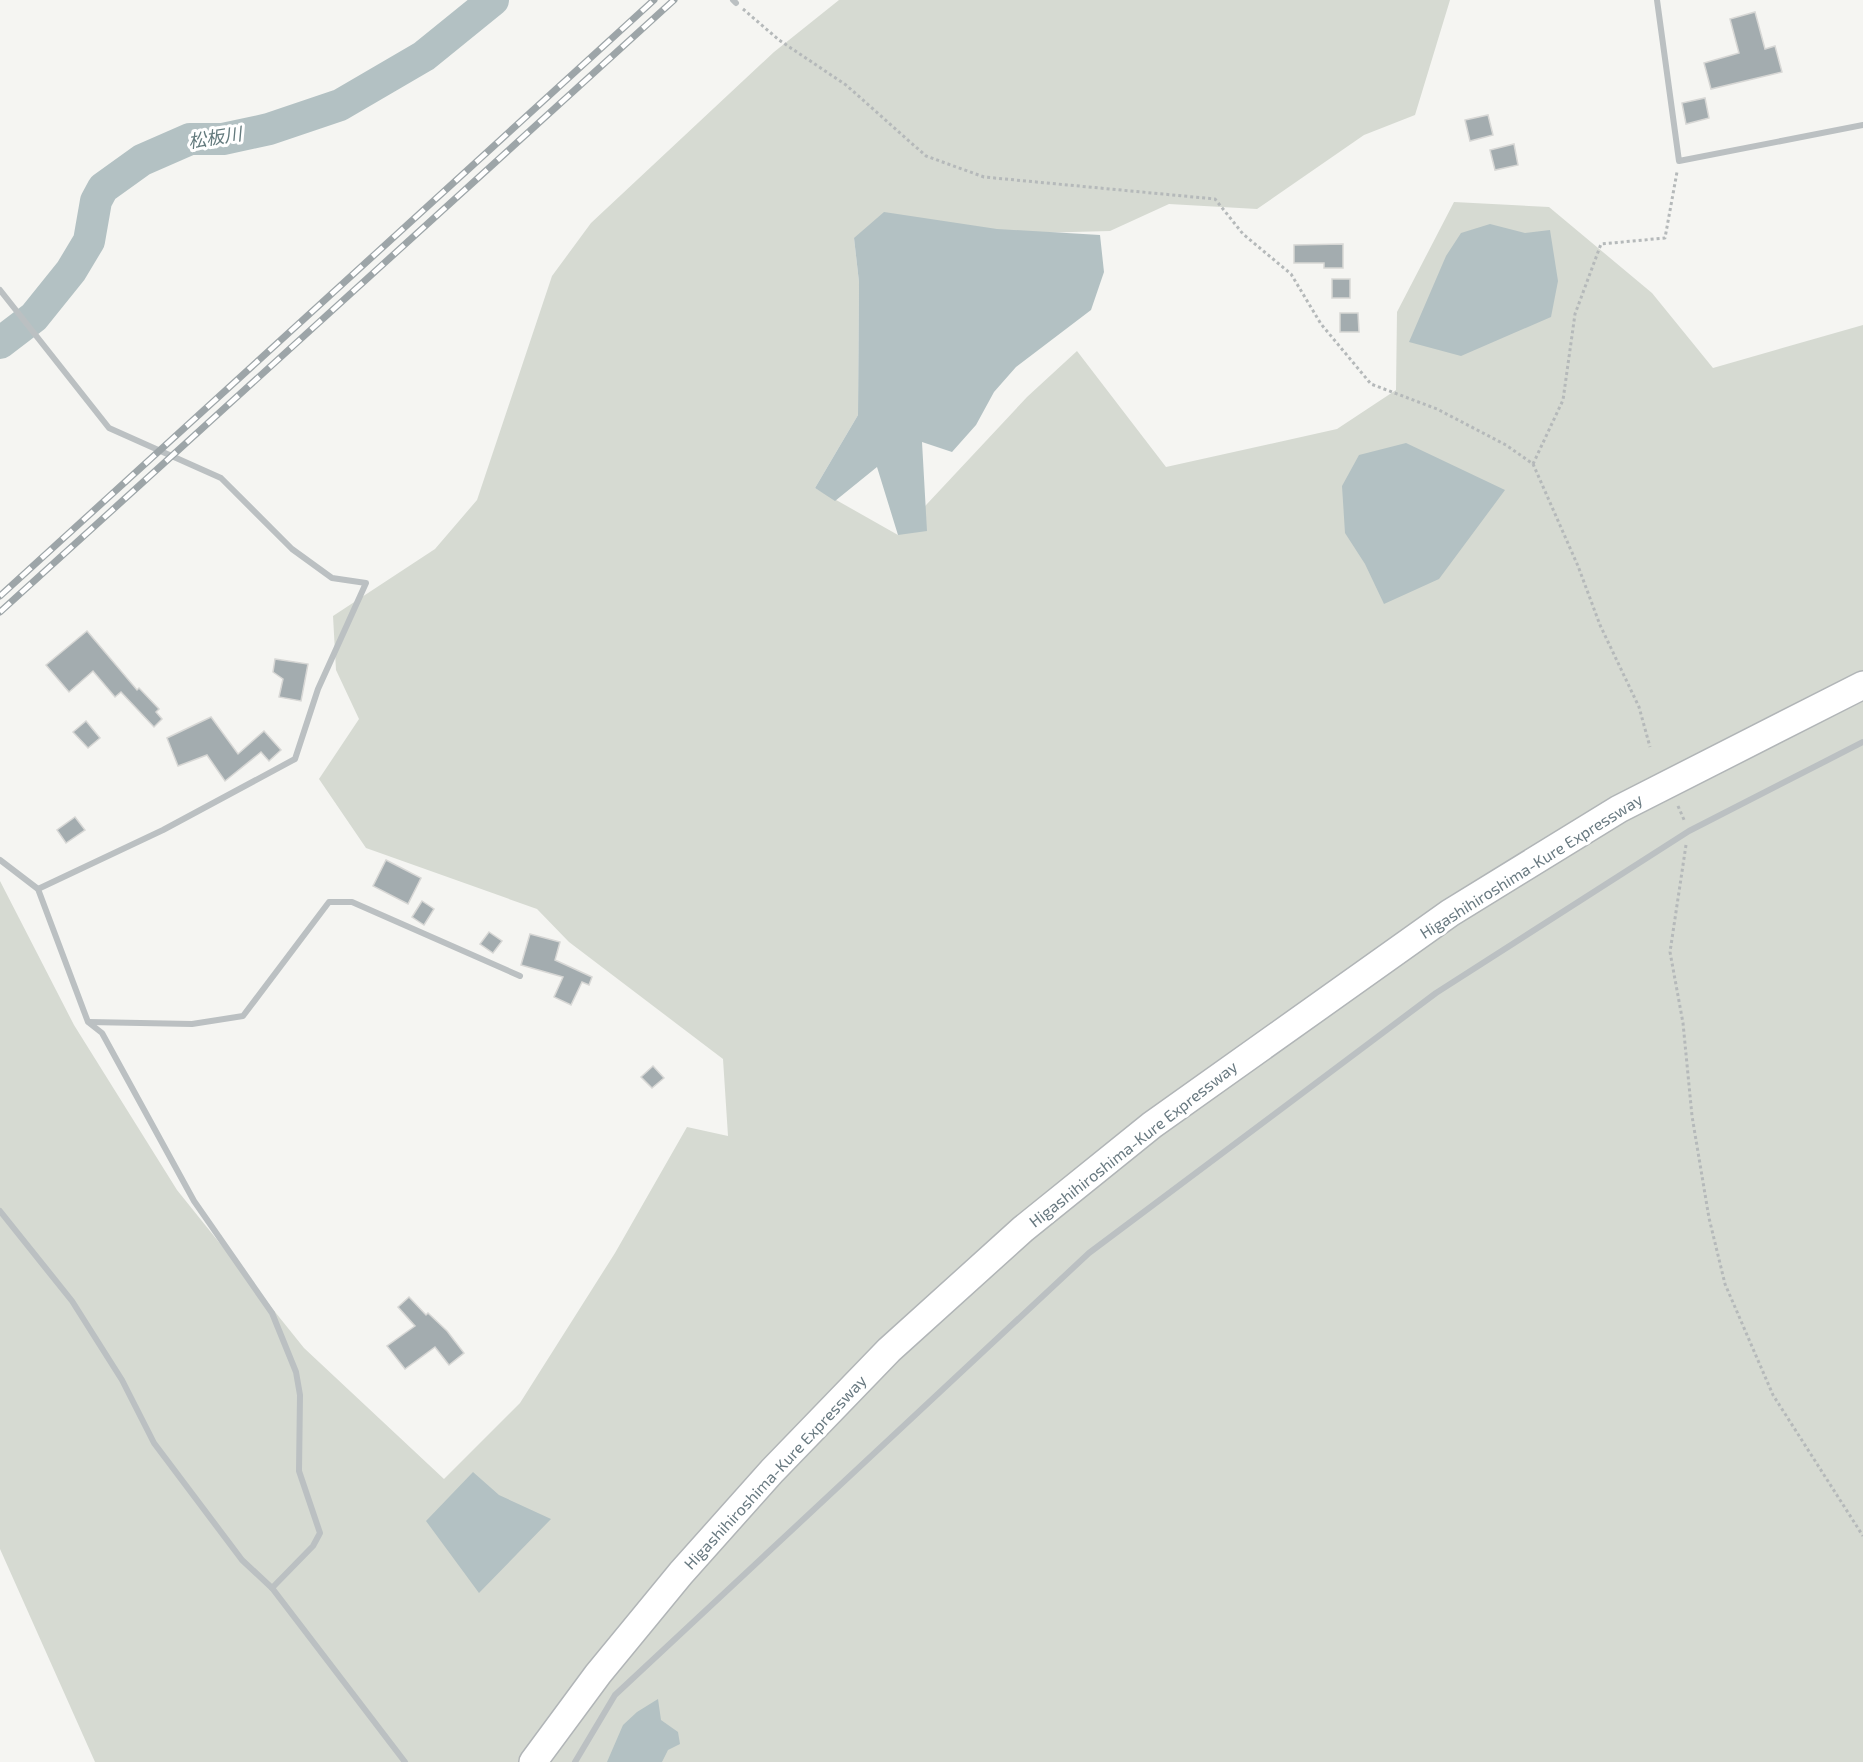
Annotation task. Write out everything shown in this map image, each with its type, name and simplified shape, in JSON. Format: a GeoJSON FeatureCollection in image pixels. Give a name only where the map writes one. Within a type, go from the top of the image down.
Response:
{"type":"FeatureCollection","features":[{"type":"Feature","properties":{"kind":"highway","name":"Higashihiroshima-Kure Expressway"},"geometry":{"type":"LineString","coordinates":[[533,1762],[598,1674],[681,1572],[772,1472],[889,1350],[1032,1222],[1152,1125],[1449,913],[1619,809],[1863,685]]}},
{"type":"Feature","properties":{"kind":"street"},"geometry":{"type":"LineString","coordinates":[[1657,0],[1680,161],[1863,125]]}},
{"type":"Feature","properties":{"kind":"street"},"geometry":{"type":"LineString","coordinates":[[0,290],[109,428],[221,478],[292,549],[332,578],[366,583],[318,688],[295,759],[163,830],[38,889]]}},
{"type":"Feature","properties":{"kind":"street"},"geometry":{"type":"LineString","coordinates":[[575,1762],[615,1695],[1089,1253],[1436,993],[1689,831],[1863,742]]}},
{"type":"Feature","properties":{"kind":"street"},"geometry":{"type":"LineString","coordinates":[[0,860],[38,889],[88,1022],[102,1033],[194,1201],[272,1313],[296,1372],[300,1395],[299,1472],[320,1533],[313,1546],[272,1588]]}},
{"type":"Feature","properties":{"kind":"street"},"geometry":{"type":"LineString","coordinates":[[88,1022],[192,1024],[243,1016],[329,902],[351,902],[520,976]]}},
{"type":"Feature","properties":{"kind":"street"},"geometry":{"type":"LineString","coordinates":[[0,1210],[72,1301],[122,1380],[154,1443],[242,1560],[272,1588],[405,1762]]}},
{"type":"Feature","properties":{"kind":"path"},"geometry":{"type":"LineString","coordinates":[[734,1],[779,40],[846,85],[926,156],[984,177],[1215,199],[1242,234],[1291,274],[1321,324],[1371,384],[1437,409],[1506,445],[1533,464],[1578,566],[1600,625],[1638,707],[1650,747]]}},
{"type":"Feature","properties":{"kind":"path"},"geometry":{"type":"LineString","coordinates":[[1533,464],[1563,400],[1575,314],[1601,244],[1665,238],[1680,161]]}},
{"type":"Feature","properties":{"kind":"path"},"geometry":{"type":"LineString","coordinates":[[1678,806],[1689,831],[1670,952],[1683,1023],[1692,1116],[1709,1218],[1725,1284],[1773,1395],[1863,1536]]}},
{"type":"Feature","properties":{"kind":"shaded area"},"geometry":{"type":"Polygon","coordinates":[[[839,0],[1450,0],[1415,115],[1364,135],[1257,209],[1169,204],[1110,231],[854,238],[859,282],[858,415],[815,488],[898,535],[1027,397],[1077,351],[1166,467],[1337,429],[1396,390],[1397,312],[1454,202],[1549,207],[1652,293],[1713,368],[1863,325],[1863,1762],[95,1762],[0,1549],[0,881],[74,1025],[177,1190],[304,1348],[444,1479],[520,1403],[615,1253],[687,1127],[728,1136],[723,1059],[569,942],[537,909],[366,848],[319,779],[359,719],[336,670],[333,616],[435,549],[477,500],[552,276],[591,223],[774,52],[839,0]]]}},
{"type":"Feature","properties":{"kind":"shaded area"},"geometry":{"type":"Polygon","coordinates":[[[884,212],[997,229],[1100,235],[1104,272],[1091,310],[1016,367],[994,392],[976,425],[952,452],[922,442],[927,531],[898,535],[877,467],[835,501],[815,488],[858,415],[859,282],[854,238],[884,212]]]}},
{"type":"Feature","properties":{"kind":"shaded area"},"geometry":{"type":"Polygon","coordinates":[[[1490,224],[1525,233],[1550,230],[1558,281],[1551,317],[1461,356],[1409,342],[1446,256],[1461,233],[1490,224]]]}},
{"type":"Feature","properties":{"kind":"shaded area"},"geometry":{"type":"Polygon","coordinates":[[[1406,443],[1505,490],[1439,579],[1384,604],[1365,564],[1345,533],[1342,486],[1359,455],[1406,443]]]}},
{"type":"Feature","properties":{"kind":"shaded area"},"geometry":{"type":"Polygon","coordinates":[[[473,1472],[499,1495],[551,1519],[479,1593],[426,1521],[473,1472]]]}},
{"type":"Feature","properties":{"kind":"shaded area"},"geometry":{"type":"Polygon","coordinates":[[[658,1699],[661,1720],[678,1732],[680,1744],[668,1750],[662,1762],[607,1762],[623,1725],[637,1712],[658,1699]]]}},
{"type":"Feature","properties":{"kind":"building"},"geometry":{"type":"Polygon","coordinates":[[[1755,12],[1765,49],[1775,46],[1782,72],[1711,89],[1704,63],[1739,53],[1730,19],[1755,12]]]}},
{"type":"Feature","properties":{"kind":"building"},"geometry":{"type":"Polygon","coordinates":[[[1705,98],[1709,118],[1686,124],[1682,103],[1705,98]]]}},
{"type":"Feature","properties":{"kind":"building"},"geometry":{"type":"Polygon","coordinates":[[[1488,115],[1493,135],[1470,141],[1465,120],[1488,115]]]}},
{"type":"Feature","properties":{"kind":"building"},"geometry":{"type":"Polygon","coordinates":[[[1514,144],[1518,165],[1495,170],[1490,150],[1514,144]]]}},
{"type":"Feature","properties":{"kind":"building"},"geometry":{"type":"Polygon","coordinates":[[[1343,244],[1343,268],[1324,268],[1324,263],[1294,263],[1294,245],[1343,244]]]}},
{"type":"Feature","properties":{"kind":"building"},"geometry":{"type":"Polygon","coordinates":[[[1332,279],[1350,279],[1350,298],[1332,298],[1332,279]]]}},
{"type":"Feature","properties":{"kind":"building"},"geometry":{"type":"Polygon","coordinates":[[[1340,313],[1358,313],[1359,332],[1340,332],[1340,313]]]}},
{"type":"Feature","properties":{"kind":"building"},"geometry":{"type":"Polygon","coordinates":[[[87,631],[137,690],[139,688],[159,709],[156,712],[162,719],[154,727],[121,692],[115,697],[93,671],[69,692],[46,665],[87,631]]]}},
{"type":"Feature","properties":{"kind":"building"},"geometry":{"type":"Polygon","coordinates":[[[275,659],[308,664],[301,701],[279,697],[283,679],[273,672],[275,659]]]}},
{"type":"Feature","properties":{"kind":"building"},"geometry":{"type":"Polygon","coordinates":[[[211,717],[238,754],[264,731],[281,750],[269,761],[261,752],[225,781],[207,755],[178,766],[167,738],[211,717]]]}},
{"type":"Feature","properties":{"kind":"building"},"geometry":{"type":"Polygon","coordinates":[[[86,721],[100,738],[88,748],[73,732],[86,721]]]}},
{"type":"Feature","properties":{"kind":"building"},"geometry":{"type":"Polygon","coordinates":[[[75,817],[85,830],[66,843],[57,830],[75,817]]]}},
{"type":"Feature","properties":{"kind":"building"},"geometry":{"type":"Polygon","coordinates":[[[386,860],[421,878],[408,904],[373,886],[386,860]]]}},
{"type":"Feature","properties":{"kind":"building"},"geometry":{"type":"Polygon","coordinates":[[[422,901],[434,909],[424,925],[412,917],[422,901]]]}},
{"type":"Feature","properties":{"kind":"building"},"geometry":{"type":"Polygon","coordinates":[[[489,932],[502,941],[493,953],[480,944],[489,932]]]}},
{"type":"Feature","properties":{"kind":"building"},"geometry":{"type":"Polygon","coordinates":[[[530,934],[560,942],[555,960],[592,977],[589,985],[582,982],[571,1005],[554,997],[563,977],[521,965],[530,934]]]}},
{"type":"Feature","properties":{"kind":"building"},"geometry":{"type":"Polygon","coordinates":[[[653,1066],[664,1078],[652,1088],[641,1077],[653,1066]]]}},
{"type":"Feature","properties":{"kind":"building"},"geometry":{"type":"Polygon","coordinates":[[[409,1297],[426,1315],[428,1313],[447,1331],[464,1353],[449,1365],[435,1347],[405,1369],[387,1346],[415,1326],[398,1307],[409,1297]]]}},
{"type":"Feature","properties":{"kind":"waterway","name":"松板川"},"geometry":{"type":"LineString","coordinates":[[0,343],[34,317],[71,271],[89,241],[96,201],[103,188],[142,160],[190,139],[223,139],[269,129],[340,105],[424,56],[493,0]]}},
{"type":"Feature","properties":{"kind":"railway"},"geometry":{"type":"LineString","coordinates":[[0,596],[654,0]]}},
{"type":"Feature","properties":{"kind":"railway"},"geometry":{"type":"LineString","coordinates":[[0,612],[674,0]]}}]}
